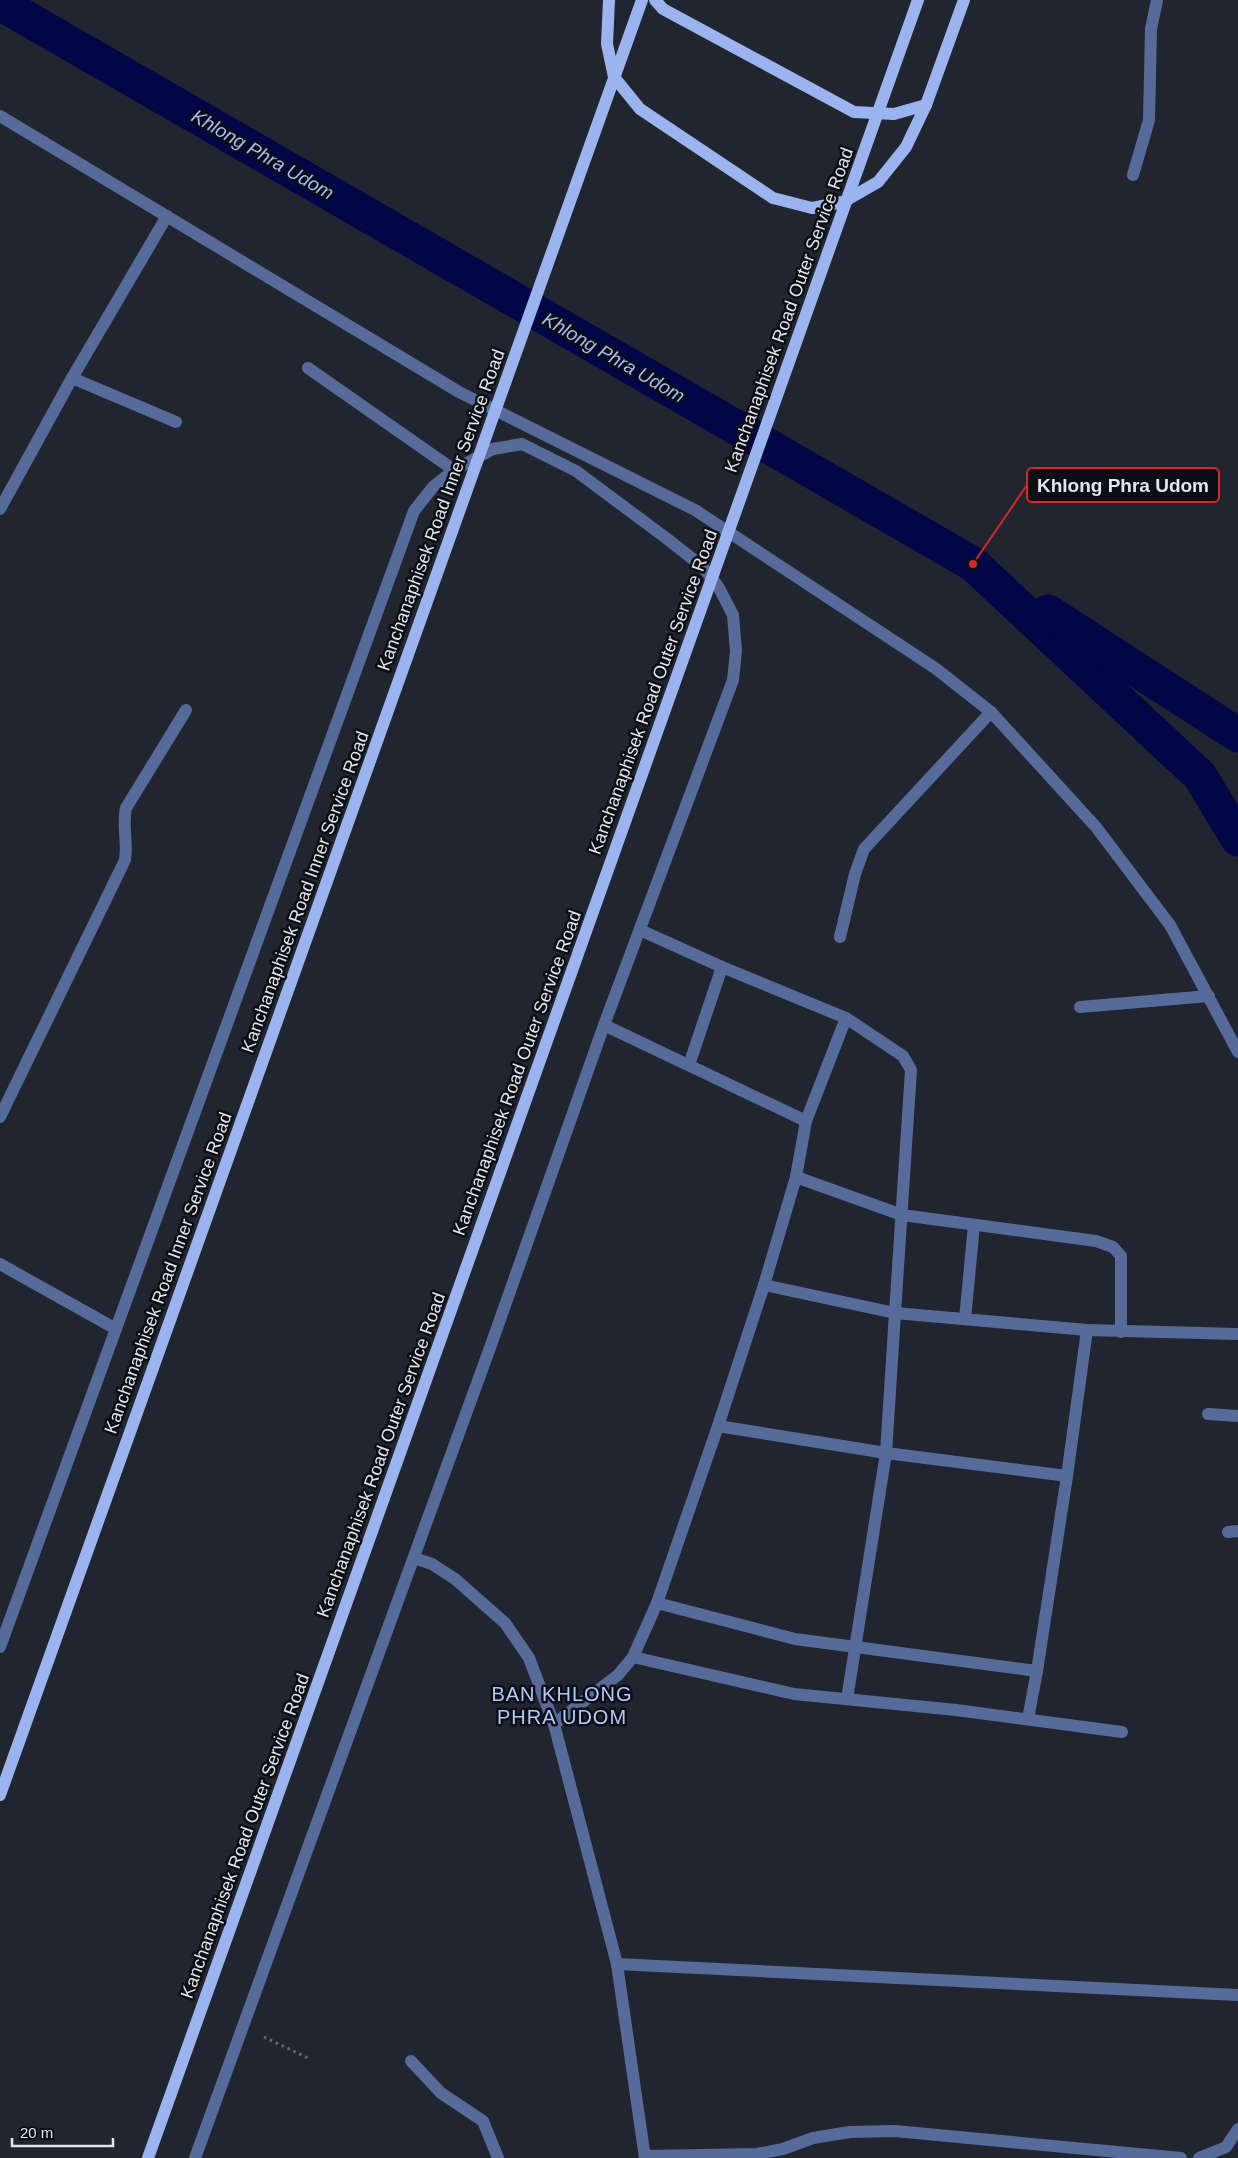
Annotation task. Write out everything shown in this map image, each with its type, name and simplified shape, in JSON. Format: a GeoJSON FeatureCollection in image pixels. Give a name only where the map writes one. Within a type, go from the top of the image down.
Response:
{"type":"FeatureCollection","features":[{"type":"Feature","properties":{"kind":"main road"},"geometry":{"type":"LineString","coordinates":[[609,0],[607,44],[614,77],[640,109],[773,198],[812,208],[843,202],[878,182],[906,147],[926,105],[964,0]]}},
{"type":"Feature","properties":{"kind":"main road","name":"Kanchanaphisek Road Inner Service Road"},"geometry":{"type":"LineString","coordinates":[[0,1795],[642,0]]}},
{"type":"Feature","properties":{"kind":"main road"},"geometry":{"type":"LineString","coordinates":[[655,0],[663,9],[854,112],[894,114],[926,105]]}},
{"type":"Feature","properties":{"kind":"main road","name":"Kanchanaphisek Road Outer Service Road"},"geometry":{"type":"LineString","coordinates":[[148,2158],[918,0]]}},
{"type":"Feature","properties":{"kind":"street"},"geometry":{"type":"LineString","coordinates":[[1133,175],[1149,120],[1151,29],[1157,0]]}},
{"type":"Feature","properties":{"kind":"street"},"geometry":{"type":"LineString","coordinates":[[0,116],[459,392],[694,510],[935,668],[991,712],[1096,827],[1170,926],[1238,1052]]}},
{"type":"Feature","properties":{"kind":"street"},"geometry":{"type":"LineString","coordinates":[[0,509],[72,378],[167,216]]}},
{"type":"Feature","properties":{"kind":"street"},"geometry":{"type":"LineString","coordinates":[[308,368],[454,470]]}},
{"type":"Feature","properties":{"kind":"street"},"geometry":{"type":"LineString","coordinates":[[72,378],[176,422]]}},
{"type":"Feature","properties":{"kind":"street"},"geometry":{"type":"LineString","coordinates":[[0,1647],[414,511],[433,488],[454,470],[494,450],[522,444],[576,471],[702,567],[719,588],[733,615],[736,651],[733,680],[604,1025],[414,1558],[195,2158]]}},
{"type":"Feature","properties":{"kind":"street"},"geometry":{"type":"LineString","coordinates":[[0,1117],[125,860],[127,852],[123,821],[126,808],[186,710]]}},
{"type":"Feature","properties":{"kind":"street"},"geometry":{"type":"LineString","coordinates":[[840,936],[855,874],[864,849],[991,712]]}},
{"type":"Feature","properties":{"kind":"street"},"geometry":{"type":"LineString","coordinates":[[640,930],[722,967],[846,1018],[903,1056],[911,1070],[886,1453],[847,1699]]}},
{"type":"Feature","properties":{"kind":"street"},"geometry":{"type":"LineString","coordinates":[[689,1065],[722,967]]}},
{"type":"Feature","properties":{"kind":"street"},"geometry":{"type":"LineString","coordinates":[[1080,1008],[1209,996]]}},
{"type":"Feature","properties":{"kind":"street"},"geometry":{"type":"LineString","coordinates":[[554,1724],[618,1674],[633,1657],[657,1603],[764,1285],[796,1177],[806,1121],[846,1018]]}},
{"type":"Feature","properties":{"kind":"street"},"geometry":{"type":"LineString","coordinates":[[604,1025],[806,1121]]}},
{"type":"Feature","properties":{"kind":"street"},"geometry":{"type":"LineString","coordinates":[[796,1177],[902,1215],[1096,1241],[1113,1247],[1121,1256],[1121,1332]]}},
{"type":"Feature","properties":{"kind":"street"},"geometry":{"type":"LineString","coordinates":[[965,1319],[974,1224]]}},
{"type":"Feature","properties":{"kind":"street"},"geometry":{"type":"LineString","coordinates":[[0,1264],[116,1329]]}},
{"type":"Feature","properties":{"kind":"street"},"geometry":{"type":"LineString","coordinates":[[764,1285],[895,1313],[1087,1330],[1238,1334]]}},
{"type":"Feature","properties":{"kind":"street"},"geometry":{"type":"LineString","coordinates":[[1028,1719],[1067,1476],[1087,1330]]}},
{"type":"Feature","properties":{"kind":"street"},"geometry":{"type":"LineString","coordinates":[[1208,1414],[1238,1416]]}},
{"type":"Feature","properties":{"kind":"street"},"geometry":{"type":"LineString","coordinates":[[718,1426],[886,1453],[1067,1476]]}},
{"type":"Feature","properties":{"kind":"street"},"geometry":{"type":"LineString","coordinates":[[414,1558],[432,1564],[455,1579],[505,1623],[529,1658],[554,1724],[617,1964],[645,2157],[757,2154],[783,2149],[813,2138],[850,2132],[895,2131],[1181,2158]]}},
{"type":"Feature","properties":{"kind":"street"},"geometry":{"type":"LineString","coordinates":[[657,1603],[795,1639],[1037,1671]]}},
{"type":"Feature","properties":{"kind":"street"},"geometry":{"type":"LineString","coordinates":[[633,1657],[794,1694],[956,1710],[1122,1732]]}},
{"type":"Feature","properties":{"kind":"street"},"geometry":{"type":"LineString","coordinates":[[617,1964],[1238,1995]]}},
{"type":"Feature","properties":{"kind":"street"},"geometry":{"type":"LineString","coordinates":[[412,2061],[441,2093],[483,2121],[498,2158]]}},
{"type":"Feature","properties":{"kind":"street"},"geometry":{"type":"LineString","coordinates":[[1199,2158],[1226,2147],[1238,2129]]}},
{"type":"Feature","properties":{"kind":"path"},"geometry":{"type":"LineString","coordinates":[[243,2027],[308,2058]]}},
{"type":"Feature","properties":{"kind":"waterway","name":"Khlong Phra Udom"},"geometry":{"type":"LineString","coordinates":[[0,3],[973,564],[1200,776],[1238,839]]}},
{"type":"Feature","properties":{"kind":"waterway"},"geometry":{"type":"LineString","coordinates":[[1048,612],[1238,735]]}},
{"type":"Feature","properties":{"kind":"place","name":"Khlong Phra Udom"},"geometry":{"type":"Point","coordinates":[973,564]}},
{"type":"Feature","properties":{"kind":"district","name":"BAN KHLONG PHRA UDOM"},"geometry":{"type":"Point","coordinates":[562,1706]}}]}
